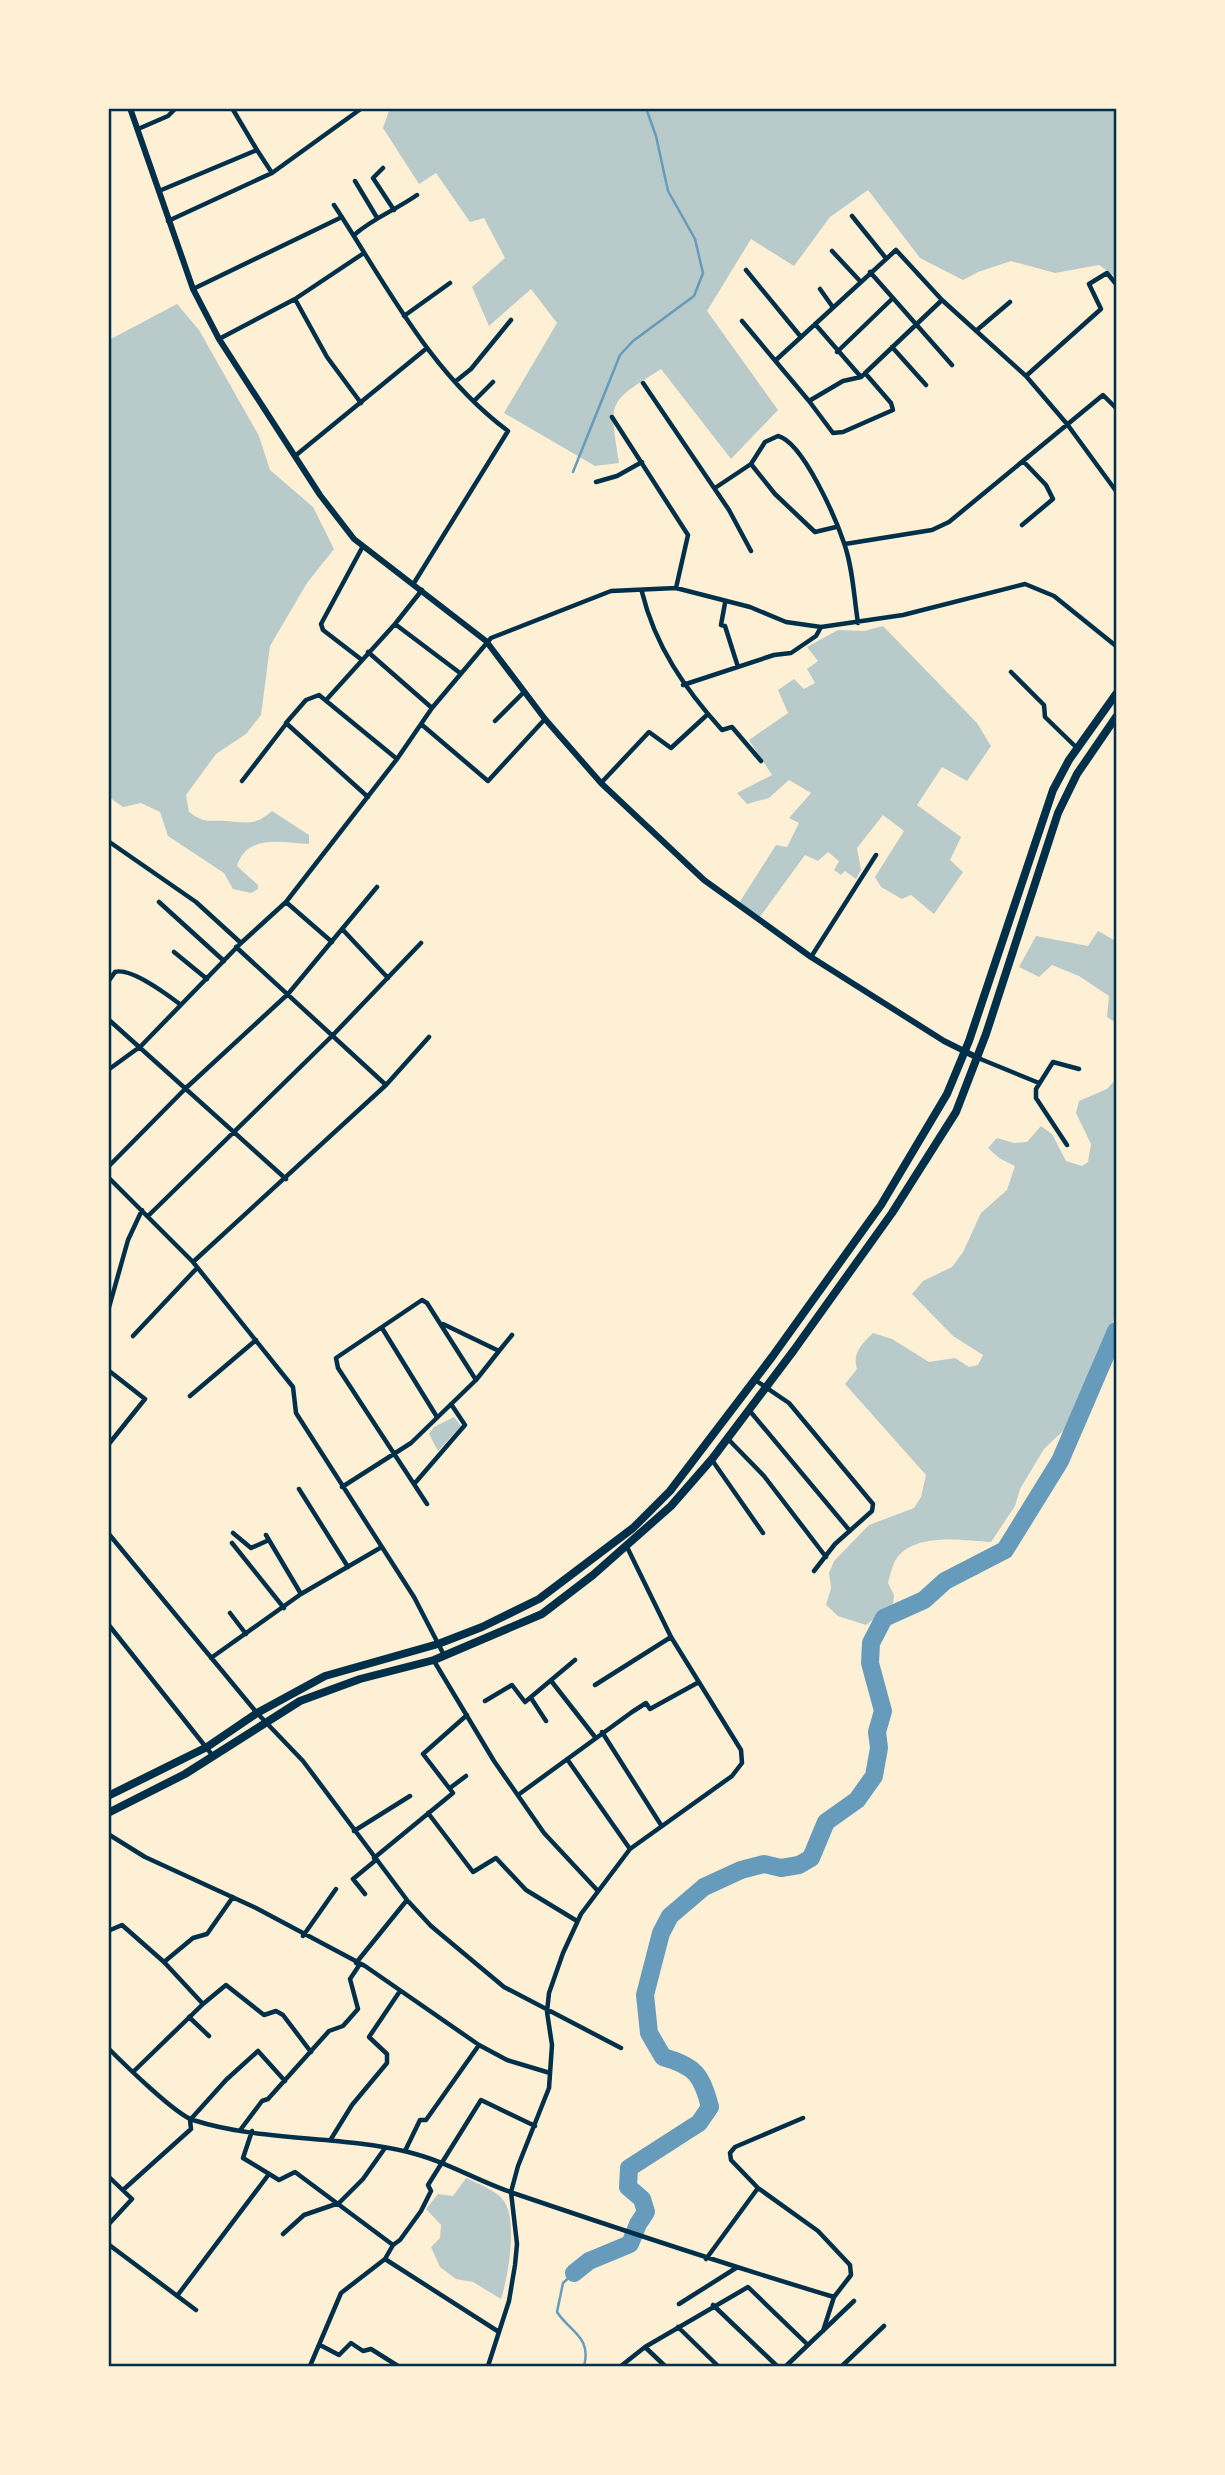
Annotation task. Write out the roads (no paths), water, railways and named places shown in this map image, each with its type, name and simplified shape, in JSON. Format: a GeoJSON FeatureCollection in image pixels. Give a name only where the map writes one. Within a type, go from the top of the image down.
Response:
{"type":"FeatureCollection","features":[{"type":"Feature","properties":{"kind":"main road"},"geometry":{"type":"LineString","coordinates":[[108,1796],[207,1747],[257,1713],[325,1676],[438,1644],[482,1627],[539,1599],[633,1528],[670,1491],[881,1205],[947,1094],[965,1051],[1053,790],[1077,748],[1116,694]]}},
{"type":"Feature","properties":{"kind":"main road"},"geometry":{"type":"LineString","coordinates":[[110,1809],[214,1757],[300,1701],[327,1690],[434,1660],[542,1614],[593,1576],[671,1506],[712,1459],[892,1213],[956,1112],[978,1058],[1058,813],[1077,774],[1116,717]]}},
{"type":"Feature","properties":{"kind":"main road"},"geometry":{"type":"LineString","coordinates":[[585,1565],[593,1576]]}},
{"type":"Feature","properties":{"kind":"main road"},"geometry":{"type":"LineString","coordinates":[[428,1647],[434,1660]]}},
{"type":"Feature","properties":{"kind":"street"},"geometry":{"type":"LineString","coordinates":[[130,108],[167,221],[193,289],[219,339],[320,495],[354,539],[486,641],[545,719],[601,783],[704,880],[811,957],[965,1051],[1040,1083]]}},
{"type":"Feature","properties":{"kind":"street"},"geometry":{"type":"LineString","coordinates":[[138,129],[168,116],[176,108]]}},
{"type":"Feature","properties":{"kind":"street"},"geometry":{"type":"LineString","coordinates":[[232,108],[272,173]]}},
{"type":"Feature","properties":{"kind":"street"},"geometry":{"type":"LineString","coordinates":[[167,221],[272,173],[362,108]]}},
{"type":"Feature","properties":{"kind":"street"},"geometry":{"type":"LineString","coordinates":[[158,192],[257,150]]}},
{"type":"Feature","properties":{"kind":"street"},"geometry":{"type":"LineString","coordinates":[[383,168],[373,177],[394,210]]}},
{"type":"Feature","properties":{"kind":"street"},"geometry":{"type":"LineString","coordinates":[[355,181],[376,216]]}},
{"type":"Feature","properties":{"kind":"street"},"geometry":{"type":"LineString","coordinates":[[354,235],[376,216],[394,210],[417,195]]}},
{"type":"Feature","properties":{"kind":"street"},"geometry":{"type":"LineString","coordinates":[[334,205],[427,348],[474,401],[508,431],[414,583]]}},
{"type":"Feature","properties":{"kind":"street"},"geometry":{"type":"LineString","coordinates":[[852,216],[885,257]]}},
{"type":"Feature","properties":{"kind":"street"},"geometry":{"type":"LineString","coordinates":[[193,289],[342,217]]}},
{"type":"Feature","properties":{"kind":"street"},"geometry":{"type":"LineString","coordinates":[[776,360],[885,257],[896,250],[905,256],[942,300],[1026,376],[1067,424],[1116,491]]}},
{"type":"Feature","properties":{"kind":"street"},"geometry":{"type":"LineString","coordinates":[[832,251],[860,281]]}},
{"type":"Feature","properties":{"kind":"street"},"geometry":{"type":"LineString","coordinates":[[219,339],[295,299],[364,253]]}},
{"type":"Feature","properties":{"kind":"street"},"geometry":{"type":"LineString","coordinates":[[746,270],[801,337]]}},
{"type":"Feature","properties":{"kind":"street"},"geometry":{"type":"LineString","coordinates":[[870,272],[952,365]]}},
{"type":"Feature","properties":{"kind":"street"},"geometry":{"type":"LineString","coordinates":[[1026,376],[1101,309],[1089,284],[1092,280],[1107,273],[1116,284]]}},
{"type":"Feature","properties":{"kind":"street"},"geometry":{"type":"LineString","coordinates":[[404,316],[450,284]]}},
{"type":"Feature","properties":{"kind":"street"},"geometry":{"type":"LineString","coordinates":[[820,289],[832,306]]}},
{"type":"Feature","properties":{"kind":"street"},"geometry":{"type":"LineString","coordinates":[[837,352],[893,298]]}},
{"type":"Feature","properties":{"kind":"street"},"geometry":{"type":"LineString","coordinates":[[295,299],[327,357],[361,403]]}},
{"type":"Feature","properties":{"kind":"street"},"geometry":{"type":"LineString","coordinates":[[808,401],[843,381],[863,375],[942,300]]}},
{"type":"Feature","properties":{"kind":"street"},"geometry":{"type":"LineString","coordinates":[[977,330],[1010,302]]}},
{"type":"Feature","properties":{"kind":"street"},"geometry":{"type":"LineString","coordinates":[[456,382],[471,369],[511,320]]}},
{"type":"Feature","properties":{"kind":"street"},"geometry":{"type":"LineString","coordinates":[[741,321],[776,360],[825,425],[838,434],[889,414],[893,407],[837,352],[815,324]]}},
{"type":"Feature","properties":{"kind":"street"},"geometry":{"type":"LineString","coordinates":[[892,347],[926,385]]}},
{"type":"Feature","properties":{"kind":"street"},"geometry":{"type":"LineString","coordinates":[[295,456],[427,348]]}},
{"type":"Feature","properties":{"kind":"street"},"geometry":{"type":"LineString","coordinates":[[474,401],[493,382]]}},
{"type":"Feature","properties":{"kind":"street"},"geometry":{"type":"LineString","coordinates":[[643,383],[715,488],[751,551]]}},
{"type":"Feature","properties":{"kind":"street"},"geometry":{"type":"LineString","coordinates":[[845,544],[939,528],[1024,462],[1103,395],[1116,408]]}},
{"type":"Feature","properties":{"kind":"street"},"geometry":{"type":"LineString","coordinates":[[612,416],[688,535],[676,588]]}},
{"type":"Feature","properties":{"kind":"street"},"geometry":{"type":"LineString","coordinates":[[715,488],[751,464],[765,442],[778,436],[787,440],[814,477],[845,544],[858,623]]}},
{"type":"Feature","properties":{"kind":"street"},"geometry":{"type":"LineString","coordinates":[[596,482],[617,476],[642,462]]}},
{"type":"Feature","properties":{"kind":"street"},"geometry":{"type":"LineString","coordinates":[[1021,525],[1053,499],[1046,485],[1024,462]]}},
{"type":"Feature","properties":{"kind":"street"},"geometry":{"type":"LineString","coordinates":[[751,464],[775,494],[815,532],[836,527]]}},
{"type":"Feature","properties":{"kind":"street"},"geometry":{"type":"LineString","coordinates":[[362,660],[323,630],[321,624],[363,545]]}},
{"type":"Feature","properties":{"kind":"street"},"geometry":{"type":"LineString","coordinates":[[108,1070],[141,1046],[239,945],[286,902],[397,759],[432,708],[486,641],[611,591],[642,592],[676,588],[725,603],[750,607],[786,622],[821,627],[858,623],[1025,583],[1054,596],[1116,646]]}},
{"type":"Feature","properties":{"kind":"street"},"geometry":{"type":"LineString","coordinates":[[327,699],[422,590]]}},
{"type":"Feature","properties":{"kind":"street"},"geometry":{"type":"LineString","coordinates":[[642,592],[648,614],[683,684],[723,730],[732,727],[761,761]]}},
{"type":"Feature","properties":{"kind":"street"},"geometry":{"type":"LineString","coordinates":[[725,603],[721,625],[725,626],[738,667]]}},
{"type":"Feature","properties":{"kind":"street"},"geometry":{"type":"LineString","coordinates":[[395,624],[460,673]]}},
{"type":"Feature","properties":{"kind":"street"},"geometry":{"type":"LineString","coordinates":[[683,684],[791,653],[817,636],[821,627]]}},
{"type":"Feature","properties":{"kind":"street"},"geometry":{"type":"LineString","coordinates":[[368,652],[432,708]]}},
{"type":"Feature","properties":{"kind":"street"},"geometry":{"type":"LineString","coordinates":[[1011,672],[1044,705],[1045,717],[1077,748]]}},
{"type":"Feature","properties":{"kind":"street"},"geometry":{"type":"LineString","coordinates":[[495,720],[524,692]]}},
{"type":"Feature","properties":{"kind":"street"},"geometry":{"type":"LineString","coordinates":[[242,781],[286,723],[313,696],[327,699],[397,759]]}},
{"type":"Feature","properties":{"kind":"street"},"geometry":{"type":"LineString","coordinates":[[601,783],[649,732],[671,748],[708,714]]}},
{"type":"Feature","properties":{"kind":"street"},"geometry":{"type":"LineString","coordinates":[[421,724],[488,781],[545,719]]}},
{"type":"Feature","properties":{"kind":"street"},"geometry":{"type":"LineString","coordinates":[[286,723],[368,797]]}},
{"type":"Feature","properties":{"kind":"street"},"geometry":{"type":"LineString","coordinates":[[108,841],[195,902],[386,1085]]}},
{"type":"Feature","properties":{"kind":"street"},"geometry":{"type":"LineString","coordinates":[[811,957],[876,855]]}},
{"type":"Feature","properties":{"kind":"street"},"geometry":{"type":"LineString","coordinates":[[108,1167],[186,1088],[288,994],[377,887]]}},
{"type":"Feature","properties":{"kind":"street"},"geometry":{"type":"LineString","coordinates":[[159,902],[224,961]]}},
{"type":"Feature","properties":{"kind":"street"},"geometry":{"type":"LineString","coordinates":[[286,902],[332,942]]}},
{"type":"Feature","properties":{"kind":"street"},"geometry":{"type":"LineString","coordinates":[[343,930],[388,978]]}},
{"type":"Feature","properties":{"kind":"street"},"geometry":{"type":"LineString","coordinates":[[148,1216],[332,1036],[421,943]]}},
{"type":"Feature","properties":{"kind":"street"},"geometry":{"type":"LineString","coordinates":[[174,952],[207,979]]}},
{"type":"Feature","properties":{"kind":"street"},"geometry":{"type":"LineString","coordinates":[[108,982],[114,972],[126,972],[157,987],[181,1005]]}},
{"type":"Feature","properties":{"kind":"street"},"geometry":{"type":"LineString","coordinates":[[108,1019],[286,1179]]}},
{"type":"Feature","properties":{"kind":"street"},"geometry":{"type":"LineString","coordinates":[[192,1262],[386,1085],[429,1037]]}},
{"type":"Feature","properties":{"kind":"street"},"geometry":{"type":"LineString","coordinates":[[1067,1145],[1036,1098],[1040,1083],[1053,1062],[1079,1069]]}},
{"type":"Feature","properties":{"kind":"street"},"geometry":{"type":"LineString","coordinates":[[108,1177],[192,1262],[293,1387],[296,1413],[380,1548],[414,1597],[444,1656]]}},
{"type":"Feature","properties":{"kind":"street"},"geometry":{"type":"LineString","coordinates":[[108,1311],[128,1240],[142,1210]]}},
{"type":"Feature","properties":{"kind":"street"},"geometry":{"type":"LineString","coordinates":[[132,1336],[197,1268]]}},
{"type":"Feature","properties":{"kind":"street"},"geometry":{"type":"LineString","coordinates":[[428,1504],[335,1362],[339,1353],[422,1300],[476,1380]]}},
{"type":"Feature","properties":{"kind":"street"},"geometry":{"type":"LineString","coordinates":[[440,1323],[499,1351]]}},
{"type":"Feature","properties":{"kind":"street"},"geometry":{"type":"LineString","coordinates":[[382,1328],[437,1416]]}},
{"type":"Feature","properties":{"kind":"street"},"geometry":{"type":"LineString","coordinates":[[342,1487],[395,1454],[451,1404],[476,1380],[512,1335]]}},
{"type":"Feature","properties":{"kind":"street"},"geometry":{"type":"LineString","coordinates":[[190,1396],[256,1340]]}},
{"type":"Feature","properties":{"kind":"street"},"geometry":{"type":"LineString","coordinates":[[108,1370],[145,1399],[108,1445]]}},
{"type":"Feature","properties":{"kind":"street"},"geometry":{"type":"LineString","coordinates":[[754,1380],[789,1403],[873,1504],[872,1511],[814,1571]]}},
{"type":"Feature","properties":{"kind":"street"},"geometry":{"type":"LineString","coordinates":[[415,1483],[466,1425],[451,1404]]}},
{"type":"Feature","properties":{"kind":"street"},"geometry":{"type":"LineString","coordinates":[[748,1409],[753,1419],[850,1531]]}},
{"type":"Feature","properties":{"kind":"street"},"geometry":{"type":"LineString","coordinates":[[727,1438],[764,1476],[806,1535],[826,1557]]}},
{"type":"Feature","properties":{"kind":"street"},"geometry":{"type":"LineString","coordinates":[[712,1459],[763,1533]]}},
{"type":"Feature","properties":{"kind":"street"},"geometry":{"type":"LineString","coordinates":[[299,1489],[348,1567]]}},
{"type":"Feature","properties":{"kind":"street"},"geometry":{"type":"LineString","coordinates":[[108,1533],[257,1713],[303,1761],[407,1900],[478,1968],[547,2012],[621,2048]]}},
{"type":"Feature","properties":{"kind":"street"},"geometry":{"type":"LineString","coordinates":[[233,1533],[251,1548],[267,1538],[301,1594]]}},
{"type":"Feature","properties":{"kind":"street"},"geometry":{"type":"LineString","coordinates":[[232,1544],[284,1608]]}},
{"type":"Feature","properties":{"kind":"street"},"geometry":{"type":"LineString","coordinates":[[488,2367],[509,2301],[517,2244],[511,2193],[518,2166],[549,2088],[552,2045],[547,2012],[556,1971],[578,1920],[631,1849],[732,1776],[742,1763],[741,1750],[671,1637],[627,1547]]}},
{"type":"Feature","properties":{"kind":"street"},"geometry":{"type":"LineString","coordinates":[[211,1658],[301,1594],[380,1548]]}},
{"type":"Feature","properties":{"kind":"street"},"geometry":{"type":"LineString","coordinates":[[230,1613],[246,1634]]}},
{"type":"Feature","properties":{"kind":"street"},"geometry":{"type":"LineString","coordinates":[[108,1623],[214,1757]]}},
{"type":"Feature","properties":{"kind":"street"},"geometry":{"type":"LineString","coordinates":[[595,1685],[671,1637]]}},
{"type":"Feature","properties":{"kind":"street"},"geometry":{"type":"LineString","coordinates":[[434,1660],[518,1795],[557,1849],[598,1891]]}},
{"type":"Feature","properties":{"kind":"street"},"geometry":{"type":"LineString","coordinates":[[485,1700],[512,1685],[524,1701],[531,1698],[575,1660]]}},
{"type":"Feature","properties":{"kind":"street"},"geometry":{"type":"LineString","coordinates":[[552,1682],[595,1737]]}},
{"type":"Feature","properties":{"kind":"street"},"geometry":{"type":"LineString","coordinates":[[518,1795],[595,1737],[646,1703],[650,1709],[699,1682]]}},
{"type":"Feature","properties":{"kind":"street"},"geometry":{"type":"LineString","coordinates":[[531,1698],[546,1721]]}},
{"type":"Feature","properties":{"kind":"street"},"geometry":{"type":"LineString","coordinates":[[365,1894],[353,1879],[453,1793],[423,1754],[467,1715]]}},
{"type":"Feature","properties":{"kind":"street"},"geometry":{"type":"LineString","coordinates":[[602,1732],[662,1825]]}},
{"type":"Feature","properties":{"kind":"street"},"geometry":{"type":"LineString","coordinates":[[567,1759],[631,1849]]}},
{"type":"Feature","properties":{"kind":"street"},"geometry":{"type":"LineString","coordinates":[[450,1788],[466,1776]]}},
{"type":"Feature","properties":{"kind":"street"},"geometry":{"type":"LineString","coordinates":[[354,1831],[410,1796]]}},
{"type":"Feature","properties":{"kind":"street"},"geometry":{"type":"LineString","coordinates":[[428,1813],[473,1871],[496,1857],[526,1890],[578,1920]]}},
{"type":"Feature","properties":{"kind":"street"},"geometry":{"type":"LineString","coordinates":[[108,1834],[145,1857],[233,1897],[358,1964],[479,2045],[507,2060],[550,2073]]}},
{"type":"Feature","properties":{"kind":"street"},"geometry":{"type":"LineString","coordinates":[[303,1936],[336,1889]]}},
{"type":"Feature","properties":{"kind":"street"},"geometry":{"type":"LineString","coordinates":[[163,1962],[193,1938],[207,1934],[233,1897]]}},
{"type":"Feature","properties":{"kind":"street"},"geometry":{"type":"LineString","coordinates":[[242,2129],[262,2101],[285,2081],[329,2031],[343,2026],[358,2009],[350,1979],[358,1964],[407,1900]]}},
{"type":"Feature","properties":{"kind":"street"},"geometry":{"type":"LineString","coordinates":[[108,1931],[122,1925],[163,1962],[203,2004]]}},
{"type":"Feature","properties":{"kind":"street"},"geometry":{"type":"LineString","coordinates":[[133,2072],[226,1984],[264,2015],[276,2011],[283,2015],[311,2052]]}},
{"type":"Feature","properties":{"kind":"street"},"geometry":{"type":"LineString","coordinates":[[331,2139],[352,2105],[387,2063],[383,2049],[369,2037],[400,1991]]}},
{"type":"Feature","properties":{"kind":"street"},"geometry":{"type":"LineString","coordinates":[[190,2017],[209,2036]]}},
{"type":"Feature","properties":{"kind":"street"},"geometry":{"type":"LineString","coordinates":[[405,2151],[420,2120],[426,2120],[479,2045]]}},
{"type":"Feature","properties":{"kind":"street"},"geometry":{"type":"LineString","coordinates":[[108,2048],[190,2120],[279,2137],[331,2139],[405,2151],[441,2161],[511,2193],[630,2232],[649,2241],[834,2298]]}},
{"type":"Feature","properties":{"kind":"street"},"geometry":{"type":"LineString","coordinates":[[123,2190],[191,2129],[190,2120],[226,2080],[258,2051],[285,2081]]}},
{"type":"Feature","properties":{"kind":"street"},"geometry":{"type":"LineString","coordinates":[[310,2367],[341,2293],[385,2259],[393,2245],[400,2240],[421,2211],[431,2191],[428,2185],[441,2161],[481,2100],[535,2126]]}},
{"type":"Feature","properties":{"kind":"street"},"geometry":{"type":"LineString","coordinates":[[803,2118],[735,2147],[730,2153],[731,2160],[758,2188],[818,2231],[850,2264],[851,2275],[834,2298],[823,2331]]}},
{"type":"Feature","properties":{"kind":"street"},"geometry":{"type":"LineString","coordinates":[[251,2131],[243,2158],[281,2180],[295,2172],[393,2245]]}},
{"type":"Feature","properties":{"kind":"street"},"geometry":{"type":"LineString","coordinates":[[283,2234],[309,2212],[339,2203],[363,2179],[385,2148]]}},
{"type":"Feature","properties":{"kind":"street"},"geometry":{"type":"LineString","coordinates":[[177,2296],[269,2174]]}},
{"type":"Feature","properties":{"kind":"street"},"geometry":{"type":"LineString","coordinates":[[108,2176],[131,2202],[108,2225]]}},
{"type":"Feature","properties":{"kind":"street"},"geometry":{"type":"LineString","coordinates":[[706,2259],[758,2188]]}},
{"type":"Feature","properties":{"kind":"street"},"geometry":{"type":"LineString","coordinates":[[108,2244],[196,2311]]}},
{"type":"Feature","properties":{"kind":"street"},"geometry":{"type":"LineString","coordinates":[[385,2259],[499,2332]]}},
{"type":"Feature","properties":{"kind":"street"},"geometry":{"type":"LineString","coordinates":[[679,2304],[737,2268]]}},
{"type":"Feature","properties":{"kind":"street"},"geometry":{"type":"LineString","coordinates":[[621,2367],[645,2347],[743,2288],[752,2288],[808,2345]]}},
{"type":"Feature","properties":{"kind":"street"},"geometry":{"type":"LineString","coordinates":[[786,2367],[854,2301]]}},
{"type":"Feature","properties":{"kind":"street"},"geometry":{"type":"LineString","coordinates":[[713,2305],[777,2367]]}},
{"type":"Feature","properties":{"kind":"street"},"geometry":{"type":"LineString","coordinates":[[842,2367],[884,2326]]}},
{"type":"Feature","properties":{"kind":"street"},"geometry":{"type":"LineString","coordinates":[[678,2327],[718,2367]]}},
{"type":"Feature","properties":{"kind":"street"},"geometry":{"type":"LineString","coordinates":[[320,2345],[339,2356],[351,2343],[363,2351],[371,2349],[398,2367]]}},
{"type":"Feature","properties":{"kind":"street"},"geometry":{"type":"LineString","coordinates":[[645,2347],[665,2367]]}},
{"type":"Feature","properties":{"kind":"waterway"},"geometry":{"type":"LineString","coordinates":[[573,472],[620,355],[633,341],[694,296],[703,273],[695,239],[668,191],[656,136],[646,108]]}},
{"type":"Feature","properties":{"kind":"waterway"},"geometry":{"type":"LineString","coordinates":[[574,2273],[589,2261],[630,2244],[646,2212],[642,2199],[628,2187],[629,2168],[699,2123],[710,2107],[696,2073],[683,2064],[663,2057],[649,2033],[645,1995],[661,1933],[670,1916],[704,1887],[741,1870],[764,1864],[781,1868],[799,1865],[811,1858],[826,1822],[857,1800],[874,1776],[879,1748],[877,1732],[883,1711],[870,1663],[871,1643],[884,1618],[924,1600],[945,1581],[1005,1550],[1060,1461],[1116,1331]]}},
{"type":"Feature","properties":{"kind":"waterway"},"geometry":{"type":"LineString","coordinates":[[574,2273],[563,2283],[557,2312],[582,2341],[586,2356],[584,2366]]}}]}
